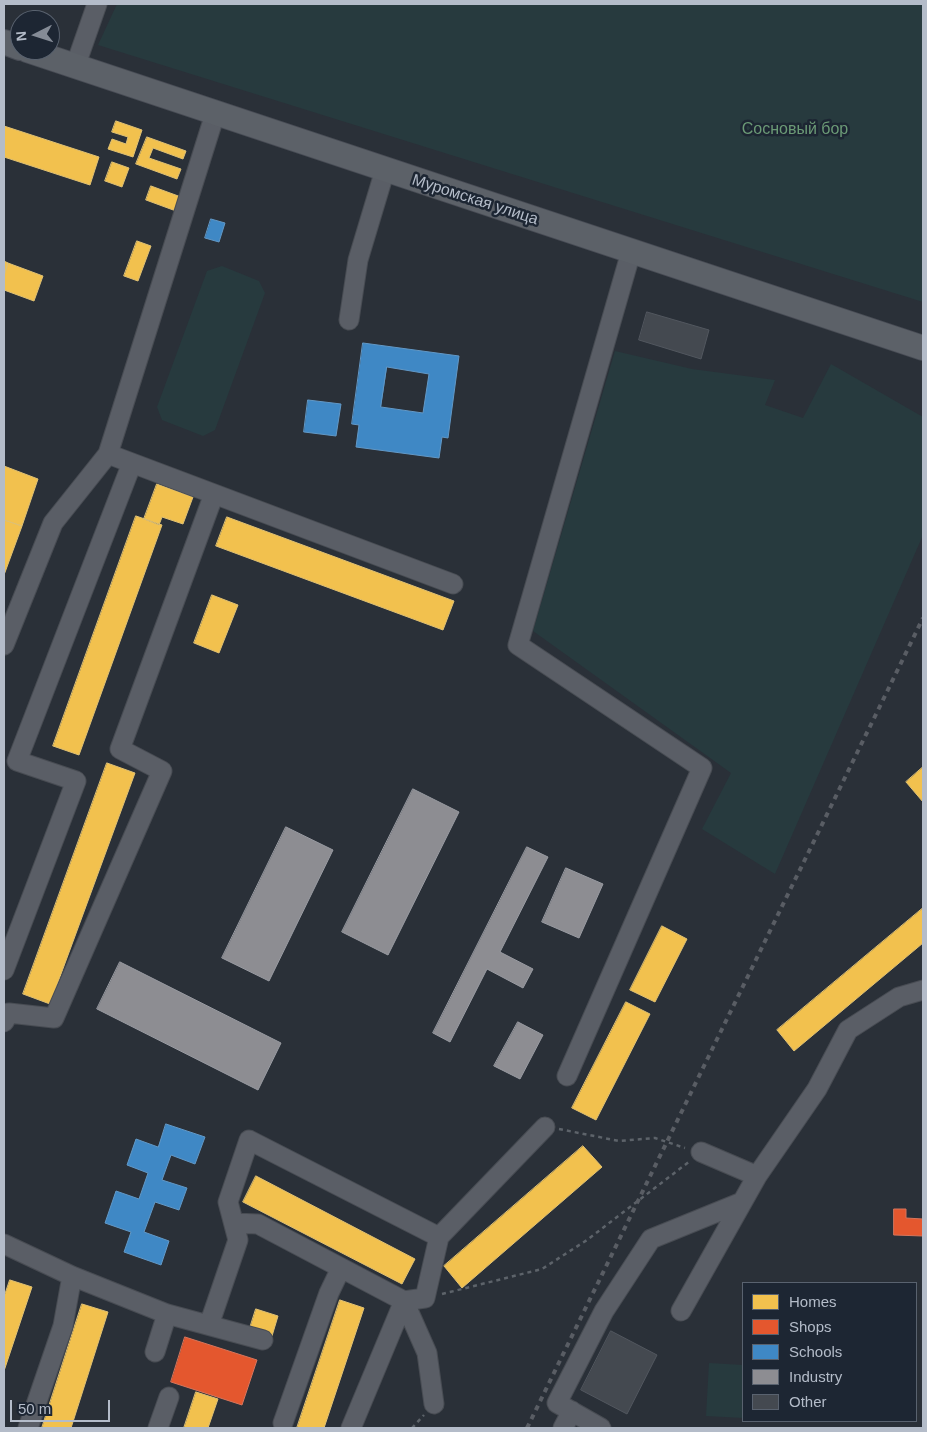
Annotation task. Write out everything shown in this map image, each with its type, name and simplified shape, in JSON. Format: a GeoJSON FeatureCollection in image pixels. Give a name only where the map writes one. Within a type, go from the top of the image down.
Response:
{"type":"FeatureCollection","features":[{"type":"Feature","properties":{"kind":"main road","name":"Муромская улица"},"geometry":{"type":"LineString","coordinates":[[55,60],[923,348]]}},
{"type":"Feature","properties":{"kind":"lane"},"geometry":{"type":"LineString","coordinates":[[75,67],[98,4]]}},
{"type":"Feature","properties":{"kind":"lane"},"geometry":{"type":"LineString","coordinates":[[4,645],[53,523],[108,454],[215,114]]}},
{"type":"Feature","properties":{"kind":"lane"},"geometry":{"type":"LineString","coordinates":[[349,320],[358,260],[385,170]]}},
{"type":"Feature","properties":{"kind":"lane"},"geometry":{"type":"LineString","coordinates":[[567,1076],[702,768],[518,645],[631,252]]}},
{"type":"Feature","properties":{"kind":"lane"},"geometry":{"type":"LineString","coordinates":[[108,454],[453,584]]}},
{"type":"Feature","properties":{"kind":"lane"},"geometry":{"type":"LineString","coordinates":[[4,970],[76,781],[17,761],[132,463]]}},
{"type":"Feature","properties":{"kind":"lane"},"geometry":{"type":"LineString","coordinates":[[6,1015],[54,1018],[162,771],[120,749],[214,494]]}},
{"type":"Feature","properties":{"kind":"lane"},"geometry":{"type":"LineString","coordinates":[[681,1311],[757,1176],[816,1089],[848,1030],[899,998],[923,990]]}},
{"type":"Feature","properties":{"kind":"lane"},"geometry":{"type":"LineString","coordinates":[[234,1223],[258,1224],[404,1301],[425,1298],[439,1237],[545,1127]]}},
{"type":"Feature","properties":{"kind":"lane"},"geometry":{"type":"LineString","coordinates":[[209,1325],[238,1240],[228,1202],[250,1140],[439,1237]]}},
{"type":"Feature","properties":{"kind":"lane"},"geometry":{"type":"LineString","coordinates":[[701,1152],[757,1176]]}},
{"type":"Feature","properties":{"kind":"lane"},"geometry":{"type":"LineString","coordinates":[[601,1428],[557,1403],[604,1311],[651,1240],[742,1202]]}},
{"type":"Feature","properties":{"kind":"lane"},"geometry":{"type":"LineString","coordinates":[[5,1248],[167,1314],[263,1340]]}},
{"type":"Feature","properties":{"kind":"lane"},"geometry":{"type":"LineString","coordinates":[[283,1423],[329,1294],[341,1268]]}},
{"type":"Feature","properties":{"kind":"lane"},"geometry":{"type":"LineString","coordinates":[[28,1428],[63,1326],[72,1276]]}},
{"type":"Feature","properties":{"kind":"lane"},"geometry":{"type":"LineString","coordinates":[[404,1301],[427,1353],[434,1404]]}},
{"type":"Feature","properties":{"kind":"lane"},"geometry":{"type":"LineString","coordinates":[[351,1428],[404,1301]]}},
{"type":"Feature","properties":{"kind":"lane"},"geometry":{"type":"LineString","coordinates":[[155,1352],[167,1314]]}},
{"type":"Feature","properties":{"kind":"lane"},"geometry":{"type":"LineString","coordinates":[[158,1428],[169,1397]]}},
{"type":"Feature","properties":{"kind":"lane"},"geometry":{"type":"LineString","coordinates":[[564,1428],[572,1411]]}},
{"type":"Feature","properties":{"kind":"path"},"geometry":{"type":"LineString","coordinates":[[545,1127],[619,1141],[655,1138],[701,1152]]}},
{"type":"Feature","properties":{"kind":"path"},"geometry":{"type":"LineString","coordinates":[[425,1298],[542,1269],[587,1240],[701,1152]]}},
{"type":"Feature","properties":{"kind":"green space","name":"Сосновый бор"},"geometry":{"type":"Polygon","coordinates":[[[117,4],[923,4],[923,302],[98,45],[117,4]]]}},
{"type":"Feature","properties":{"kind":"green space"},"geometry":{"type":"Polygon","coordinates":[[[222,266],[259,281],[265,293],[215,430],[203,436],[162,420],[157,407],[207,271],[222,266]]]}},
{"type":"Feature","properties":{"kind":"green space"},"geometry":{"type":"Polygon","coordinates":[[[615,351],[692,369],[775,380],[765,405],[803,418],[831,364],[923,417],[923,535],[775,874],[702,829],[731,773],[533,631],[615,351]]]}},
{"type":"Feature","properties":{"kind":"green space"},"geometry":{"type":"Polygon","coordinates":[[[709,1363],[742,1365],[742,1418],[706,1416],[709,1363]]]}},
{"type":"Feature","properties":{"kind":"building: Homes"},"geometry":{"type":"Polygon","coordinates":[[[116,121],[142,130],[133,157],[108,149],[112,139],[126,144],[128,137],[112,132],[116,121]]]}},
{"type":"Feature","properties":{"kind":"building: Homes"},"geometry":{"type":"Polygon","coordinates":[[[4,126],[99,157],[90,185],[4,157],[4,126]]]}},
{"type":"Feature","properties":{"kind":"building: Homes"},"geometry":{"type":"Polygon","coordinates":[[[147,137],[186,151],[183,159],[153,148],[149,158],[181,169],[177,179],[136,164],[147,137]]]}},
{"type":"Feature","properties":{"kind":"building: Homes"},"geometry":{"type":"Polygon","coordinates":[[[112,162],[129,168],[122,187],[105,181],[112,162]]]}},
{"type":"Feature","properties":{"kind":"building: Homes"},"geometry":{"type":"Polygon","coordinates":[[[151,186],[181,197],[176,211],[146,200],[151,186]]]}},
{"type":"Feature","properties":{"kind":"building: Homes"},"geometry":{"type":"Polygon","coordinates":[[[137,241],[151,246],[138,281],[124,276],[137,241]]]}},
{"type":"Feature","properties":{"kind":"building: Homes"},"geometry":{"type":"Polygon","coordinates":[[[4,261],[8,263],[4,276],[4,261]]]}},
{"type":"Feature","properties":{"kind":"building: Homes"},"geometry":{"type":"Polygon","coordinates":[[[8,263],[43,276],[34,301],[4,290],[4,276],[8,263]]]}},
{"type":"Feature","properties":{"kind":"building: Homes"},"geometry":{"type":"Polygon","coordinates":[[[4,466],[38,479],[22,526],[4,520],[4,466]]]}},
{"type":"Feature","properties":{"kind":"building: Homes"},"geometry":{"type":"Polygon","coordinates":[[[157,484],[193,497],[183,524],[162,517],[159,525],[144,519],[157,484]]]}},
{"type":"Feature","properties":{"kind":"building: Homes"},"geometry":{"type":"Polygon","coordinates":[[[136,516],[162,525],[79,755],[53,746],[136,516]]]}},
{"type":"Feature","properties":{"kind":"building: Homes"},"geometry":{"type":"Polygon","coordinates":[[[227,517],[454,601],[443,630],[216,546],[227,517]]]}},
{"type":"Feature","properties":{"kind":"building: Homes"},"geometry":{"type":"Polygon","coordinates":[[[4,520],[22,526],[4,575],[4,520]]]}},
{"type":"Feature","properties":{"kind":"building: Homes"},"geometry":{"type":"Polygon","coordinates":[[[212,595],[238,605],[219,653],[194,643],[212,595]]]}},
{"type":"Feature","properties":{"kind":"building: Homes"},"geometry":{"type":"Polygon","coordinates":[[[107,763],[135,773],[50,1004],[23,994],[107,763]]]}},
{"type":"Feature","properties":{"kind":"building: Homes"},"geometry":{"type":"Polygon","coordinates":[[[923,767],[923,802],[906,782],[923,767]]]}},
{"type":"Feature","properties":{"kind":"building: Homes"},"geometry":{"type":"Polygon","coordinates":[[[923,908],[923,943],[794,1051],[777,1030],[923,908]]]}},
{"type":"Feature","properties":{"kind":"building: Homes"},"geometry":{"type":"Polygon","coordinates":[[[662,926],[687,939],[655,1002],[630,990],[662,926]]]}},
{"type":"Feature","properties":{"kind":"building: Homes"},"geometry":{"type":"Polygon","coordinates":[[[626,1002],[650,1014],[596,1120],[572,1108],[626,1002]]]}},
{"type":"Feature","properties":{"kind":"building: Homes"},"geometry":{"type":"Polygon","coordinates":[[[583,1146],[602,1167],[462,1288],[444,1266],[583,1146]]]}},
{"type":"Feature","properties":{"kind":"building: Homes"},"geometry":{"type":"Polygon","coordinates":[[[256,1176],[415,1259],[402,1284],[243,1202],[256,1176]]]}},
{"type":"Feature","properties":{"kind":"building: Homes"},"geometry":{"type":"Polygon","coordinates":[[[10,1280],[32,1287],[4,1371],[4,1297],[10,1280]]]}},
{"type":"Feature","properties":{"kind":"building: Homes"},"geometry":{"type":"Polygon","coordinates":[[[340,1300],[364,1308],[324,1428],[297,1428],[340,1300]]]}},
{"type":"Feature","properties":{"kind":"building: Homes"},"geometry":{"type":"Polygon","coordinates":[[[82,1304],[108,1312],[71,1428],[42,1428],[82,1304]]]}},
{"type":"Feature","properties":{"kind":"building: Homes"},"geometry":{"type":"Polygon","coordinates":[[[256,1309],[278,1316],[272,1336],[250,1328],[256,1309]]]}},
{"type":"Feature","properties":{"kind":"building: Homes"},"geometry":{"type":"Polygon","coordinates":[[[196,1392],[218,1399],[208,1428],[184,1428],[196,1392]]]}},
{"type":"Feature","properties":{"kind":"building: Shops"},"geometry":{"type":"Polygon","coordinates":[[[894,1209],[906,1209],[906,1218],[923,1219],[923,1236],[894,1235],[894,1209]]]}},
{"type":"Feature","properties":{"kind":"building: Shops"},"geometry":{"type":"Polygon","coordinates":[[[185,1337],[257,1360],[242,1405],[171,1382],[185,1337]]]}},
{"type":"Feature","properties":{"kind":"building: Schools"},"geometry":{"type":"Polygon","coordinates":[[[211,219],[225,223],[219,242],[205,238],[211,219]]]}},
{"type":"Feature","properties":{"kind":"building: Schools"},"geometry":{"type":"Polygon","coordinates":[[[363,343],[459,356],[448,438],[442,437],[439,458],[356,447],[359,425],[352,424],[363,343]],[[387,367],[381,407],[423,413],[429,374],[387,367]]]}},
{"type":"Feature","properties":{"kind":"building: Schools"},"geometry":{"type":"Polygon","coordinates":[[[308,400],[341,404],[336,436],[304,432],[308,400]]]}},
{"type":"Feature","properties":{"kind":"building: Schools"},"geometry":{"type":"Polygon","coordinates":[[[166,1124],[205,1137],[195,1164],[171,1155],[162,1180],[187,1188],[179,1210],[155,1202],[144,1232],[169,1241],[161,1265],[124,1252],[131,1232],[105,1223],[116,1191],[139,1199],[148,1173],[127,1165],[136,1139],[158,1147],[166,1124]]]}},
{"type":"Feature","properties":{"kind":"building: Industry"},"geometry":{"type":"Polygon","coordinates":[[[413,789],[459,812],[388,955],[342,932],[413,789]]]}},
{"type":"Feature","properties":{"kind":"building: Industry"},"geometry":{"type":"Polygon","coordinates":[[[286,827],[333,850],[269,981],[222,958],[286,827]]]}},
{"type":"Feature","properties":{"kind":"building: Industry"},"geometry":{"type":"Polygon","coordinates":[[[527,847],[548,857],[500,952],[533,969],[523,988],[487,969],[450,1042],[433,1033],[527,847]]]}},
{"type":"Feature","properties":{"kind":"building: Industry"},"geometry":{"type":"Polygon","coordinates":[[[566,868],[603,884],[579,938],[542,922],[566,868]]]}},
{"type":"Feature","properties":{"kind":"building: Industry"},"geometry":{"type":"Polygon","coordinates":[[[120,962],[281,1043],[258,1090],[97,1009],[120,962]]]}},
{"type":"Feature","properties":{"kind":"building: Industry"},"geometry":{"type":"Polygon","coordinates":[[[518,1022],[543,1035],[520,1079],[494,1066],[518,1022]]]}},
{"type":"Feature","properties":{"kind":"building: Other"},"geometry":{"type":"Polygon","coordinates":[[[647,312],[709,330],[701,359],[639,340],[647,312]]]}},
{"type":"Feature","properties":{"kind":"building: Other"},"geometry":{"type":"Polygon","coordinates":[[[611,1331],[657,1355],[627,1414],[581,1390],[611,1331]]]}},
{"type":"Feature","properties":{"kind":"railway"},"geometry":{"type":"LineString","coordinates":[[527,1428],[923,618]]}}]}
